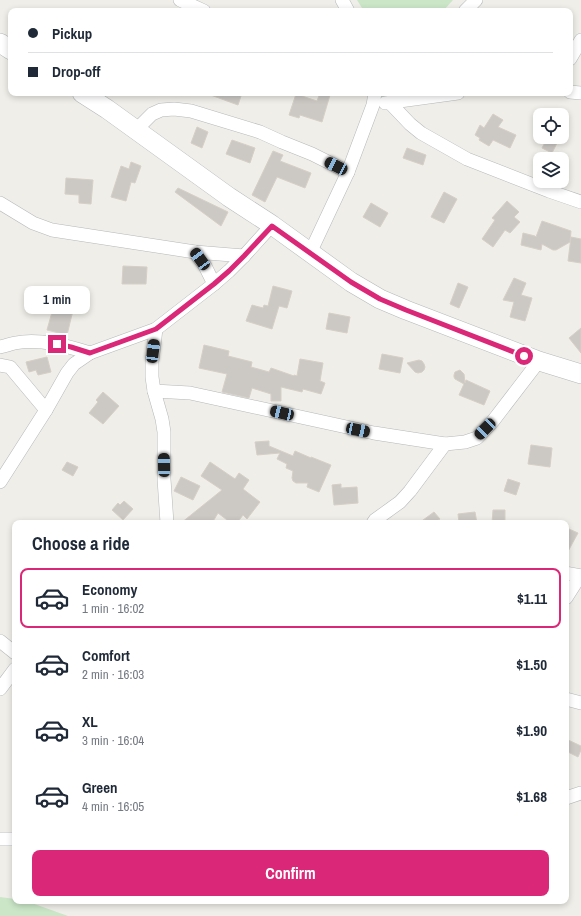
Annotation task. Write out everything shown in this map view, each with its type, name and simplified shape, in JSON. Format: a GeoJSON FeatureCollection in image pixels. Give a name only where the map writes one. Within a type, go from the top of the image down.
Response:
{"type":"FeatureCollection","features":[{"type":"Feature","properties":{"kind":"street"},"geometry":{"type":"LineString","coordinates":[[180,0],[197,8]]}},
{"type":"Feature","properties":{"kind":"street"},"geometry":{"type":"LineString","coordinates":[[468,8],[476,0]]}},
{"type":"Feature","properties":{"kind":"street"},"geometry":{"type":"LineString","coordinates":[[573,54],[581,40]]}},
{"type":"Feature","properties":{"kind":"street"},"geometry":{"type":"LineString","coordinates":[[87,96],[351,282],[380,299],[539,362],[581,374]]}},
{"type":"Feature","properties":{"kind":"street"},"geometry":{"type":"LineString","coordinates":[[310,253],[348,172],[374,99],[390,103],[438,96]]}},
{"type":"Feature","properties":{"kind":"street"},"geometry":{"type":"LineString","coordinates":[[390,103],[421,134],[468,159],[581,202]]}},
{"type":"Feature","properties":{"kind":"street"},"geometry":{"type":"LineString","coordinates":[[136,130],[152,114],[161,110],[174,109],[192,111],[260,132],[312,154],[348,172]]}},
{"type":"Feature","properties":{"kind":"street"},"geometry":{"type":"LineString","coordinates":[[0,203],[33,222],[52,230],[195,252],[244,256]]}},
{"type":"Feature","properties":{"kind":"street"},"geometry":{"type":"LineString","coordinates":[[0,482],[46,410],[66,373],[74,364],[90,353],[156,329],[214,284],[244,256],[272,226]]}},
{"type":"Feature","properties":{"kind":"street"},"geometry":{"type":"LineString","coordinates":[[195,252],[205,266],[214,284]]}},
{"type":"Feature","properties":{"kind":"street"},"geometry":{"type":"LineString","coordinates":[[156,329],[152,362],[154,391],[164,432],[164,479],[167,520]]}},
{"type":"Feature","properties":{"kind":"street"},"geometry":{"type":"LineString","coordinates":[[46,410],[5,366],[0,347],[16,343],[31,342],[57,344],[90,353]]}},
{"type":"Feature","properties":{"kind":"street"},"geometry":{"type":"LineString","coordinates":[[154,391],[190,393],[374,433],[444,444],[465,442],[477,438],[493,421],[539,362]]}},
{"type":"Feature","properties":{"kind":"street"},"geometry":{"type":"LineString","coordinates":[[375,520],[400,502],[410,491],[444,444]]}},
{"type":"Feature","properties":{"kind":"street"},"geometry":{"type":"LineString","coordinates":[[569,574],[580,576],[569,593]]}},
{"type":"Feature","properties":{"kind":"street"},"geometry":{"type":"LineString","coordinates":[[0,641],[12,651]]}},
{"type":"Feature","properties":{"kind":"street"},"geometry":{"type":"LineString","coordinates":[[0,689],[12,672]]}},
{"type":"Feature","properties":{"kind":"street"},"geometry":{"type":"LineString","coordinates":[[569,701],[581,703]]}},
{"type":"Feature","properties":{"kind":"street"},"geometry":{"type":"LineString","coordinates":[[569,797],[581,793]]}},
{"type":"Feature","properties":{"kind":"street"},"geometry":{"type":"LineString","coordinates":[[0,839],[12,839]]}},
{"type":"Feature","properties":{"kind":"green space"},"geometry":{"type":"Polygon","coordinates":[[[357,0],[453,0],[446,8],[362,8],[357,0]]]}},
{"type":"Feature","properties":{"kind":"green space"},"geometry":{"type":"Polygon","coordinates":[[[0,897],[12,899],[12,904],[34,904],[68,916],[0,916],[0,897]]]}},
{"type":"Feature","properties":{"kind":"building"},"geometry":{"type":"Polygon","coordinates":[[[213,96],[241,96],[238,105],[213,96]]]}},
{"type":"Feature","properties":{"kind":"building"},"geometry":{"type":"Polygon","coordinates":[[[295,96],[302,96],[317,101],[319,96],[330,96],[322,122],[300,115],[299,118],[289,115],[295,96]]]}},
{"type":"Feature","properties":{"kind":"building"},"geometry":{"type":"Polygon","coordinates":[[[493,114],[503,120],[498,127],[516,135],[510,148],[493,140],[489,146],[479,140],[480,138],[475,135],[480,125],[484,128],[493,114]]]}},
{"type":"Feature","properties":{"kind":"building"},"geometry":{"type":"Polygon","coordinates":[[[197,127],[208,132],[202,148],[191,143],[197,127]]]}},
{"type":"Feature","properties":{"kind":"building"},"geometry":{"type":"Polygon","coordinates":[[[232,140],[255,148],[250,163],[226,154],[232,140]]]}},
{"type":"Feature","properties":{"kind":"building"},"geometry":{"type":"Polygon","coordinates":[[[544,144],[556,144],[552,152],[542,148],[544,144]]]}},
{"type":"Feature","properties":{"kind":"building"},"geometry":{"type":"Polygon","coordinates":[[[407,148],[426,155],[423,165],[403,158],[407,148]]]}},
{"type":"Feature","properties":{"kind":"building"},"geometry":{"type":"Polygon","coordinates":[[[273,151],[283,155],[280,161],[311,173],[305,188],[277,177],[265,202],[252,195],[273,151]]]}},
{"type":"Feature","properties":{"kind":"building"},"geometry":{"type":"Polygon","coordinates":[[[131,162],[141,166],[135,183],[131,182],[126,201],[111,197],[121,166],[129,169],[131,162]]]}},
{"type":"Feature","properties":{"kind":"building"},"geometry":{"type":"Polygon","coordinates":[[[66,178],[93,180],[91,204],[79,203],[79,195],[65,194],[66,178]]]}},
{"type":"Feature","properties":{"kind":"building"},"geometry":{"type":"Polygon","coordinates":[[[178,188],[228,212],[221,226],[175,192],[178,188]]]}},
{"type":"Feature","properties":{"kind":"building"},"geometry":{"type":"Polygon","coordinates":[[[444,192],[457,199],[444,223],[431,217],[444,192]]]}},
{"type":"Feature","properties":{"kind":"building"},"geometry":{"type":"Polygon","coordinates":[[[507,201],[519,212],[514,217],[520,222],[510,233],[505,230],[493,247],[482,239],[495,220],[492,218],[507,201]]]}},
{"type":"Feature","properties":{"kind":"building"},"geometry":{"type":"Polygon","coordinates":[[[371,203],[388,213],[380,227],[363,217],[371,203]]]}},
{"type":"Feature","properties":{"kind":"building"},"geometry":{"type":"Polygon","coordinates":[[[542,221],[571,231],[570,242],[556,250],[542,244],[541,250],[521,245],[523,233],[536,237],[542,221]]]}},
{"type":"Feature","properties":{"kind":"building"},"geometry":{"type":"Polygon","coordinates":[[[571,237],[581,239],[581,263],[568,261],[571,237]]]}},
{"type":"Feature","properties":{"kind":"building"},"geometry":{"type":"Polygon","coordinates":[[[123,266],[147,267],[146,284],[122,284],[123,266]]]}},
{"type":"Feature","properties":{"kind":"building"},"geometry":{"type":"Polygon","coordinates":[[[514,278],[526,283],[521,295],[532,298],[525,321],[510,317],[514,302],[503,300],[514,278]]]}},
{"type":"Feature","properties":{"kind":"building"},"geometry":{"type":"Polygon","coordinates":[[[458,283],[468,287],[459,308],[450,304],[458,283]]]}},
{"type":"Feature","properties":{"kind":"building"},"geometry":{"type":"Polygon","coordinates":[[[273,286],[292,291],[287,308],[279,306],[272,329],[246,321],[252,305],[263,308],[264,305],[268,306],[273,286]]]}},
{"type":"Feature","properties":{"kind":"building"},"geometry":{"type":"Polygon","coordinates":[[[34,298],[58,301],[59,298],[75,302],[67,335],[47,330],[52,312],[33,309],[34,298]]]}},
{"type":"Feature","properties":{"kind":"building"},"geometry":{"type":"Polygon","coordinates":[[[329,313],[350,317],[347,333],[326,329],[329,313]]]}},
{"type":"Feature","properties":{"kind":"building"},"geometry":{"type":"Polygon","coordinates":[[[581,328],[581,353],[569,338],[581,328]]]}},
{"type":"Feature","properties":{"kind":"building"},"geometry":{"type":"Polygon","coordinates":[[[204,345],[229,351],[228,356],[252,362],[251,367],[269,372],[271,368],[294,376],[297,376],[300,359],[323,363],[320,381],[325,383],[321,394],[303,389],[302,392],[281,387],[281,401],[271,401],[271,394],[252,388],[249,398],[222,392],[227,374],[199,368],[204,345]]]}},
{"type":"Feature","properties":{"kind":"building"},"geometry":{"type":"Polygon","coordinates":[[[382,354],[403,358],[400,373],[379,369],[382,354]]]}},
{"type":"Feature","properties":{"kind":"building"},"geometry":{"type":"Polygon","coordinates":[[[47,357],[51,372],[38,375],[36,370],[29,372],[26,362],[47,357]]]}},
{"type":"Feature","properties":{"kind":"building"},"geometry":{"type":"Polygon","coordinates":[[[419,360],[422,361],[425,367],[422,372],[418,373],[415,372],[407,363],[419,360]]]}},
{"type":"Feature","properties":{"kind":"building"},"geometry":{"type":"Polygon","coordinates":[[[460,370],[464,374],[465,383],[466,380],[490,391],[484,405],[459,395],[464,384],[455,379],[454,375],[455,372],[460,370]]]}},
{"type":"Feature","properties":{"kind":"building"},"geometry":{"type":"Polygon","coordinates":[[[103,392],[119,406],[103,424],[89,413],[98,402],[96,400],[103,392]]]}},
{"type":"Feature","properties":{"kind":"building"},"geometry":{"type":"Polygon","coordinates":[[[269,441],[269,446],[293,456],[295,451],[331,465],[319,492],[307,487],[308,483],[296,483],[293,481],[293,471],[286,468],[287,464],[277,459],[280,453],[257,455],[255,442],[269,441]]]}},
{"type":"Feature","properties":{"kind":"building"},"geometry":{"type":"Polygon","coordinates":[[[531,445],[552,448],[550,467],[528,464],[531,445]]]}},
{"type":"Feature","properties":{"kind":"building"},"geometry":{"type":"Polygon","coordinates":[[[67,462],[78,467],[73,476],[62,470],[67,462]]]}},
{"type":"Feature","properties":{"kind":"building"},"geometry":{"type":"Polygon","coordinates":[[[210,462],[235,479],[239,473],[249,480],[243,489],[260,502],[247,519],[243,515],[239,520],[227,520],[218,513],[214,520],[185,520],[222,490],[201,476],[210,462]]]}},
{"type":"Feature","properties":{"kind":"building"},"geometry":{"type":"Polygon","coordinates":[[[181,477],[200,486],[193,500],[174,491],[181,477]]]}},
{"type":"Feature","properties":{"kind":"building"},"geometry":{"type":"Polygon","coordinates":[[[508,479],[520,483],[516,495],[504,491],[508,479]]]}},
{"type":"Feature","properties":{"kind":"building"},"geometry":{"type":"Polygon","coordinates":[[[341,484],[341,488],[357,487],[358,503],[334,505],[332,485],[341,484]]]}},
{"type":"Feature","properties":{"kind":"building"},"geometry":{"type":"Polygon","coordinates":[[[124,501],[133,509],[123,520],[112,510],[118,503],[120,505],[124,501]]]}},
{"type":"Feature","properties":{"kind":"building"},"geometry":{"type":"Polygon","coordinates":[[[493,510],[505,510],[505,520],[492,520],[493,510]]]}},
{"type":"Feature","properties":{"kind":"building"},"geometry":{"type":"Polygon","coordinates":[[[434,512],[440,519],[438,520],[423,520],[434,512]]]}},
{"type":"Feature","properties":{"kind":"building"},"geometry":{"type":"Polygon","coordinates":[[[475,512],[476,520],[459,520],[458,514],[475,512]]]}},
{"type":"Feature","properties":{"kind":"building"},"geometry":{"type":"Polygon","coordinates":[[[569,529],[578,533],[569,550],[569,529]]]}},
{"type":"Feature","properties":{"kind":"building"},"geometry":{"type":"Polygon","coordinates":[[[569,740],[581,746],[578,757],[569,752],[569,740]]]}},
{"type":"Feature","properties":{"kind":"route"},"geometry":{"type":"LineString","coordinates":[[57,344],[90,353],[156,329],[229,271],[272,226],[351,282],[380,299],[524,356]]}}]}
